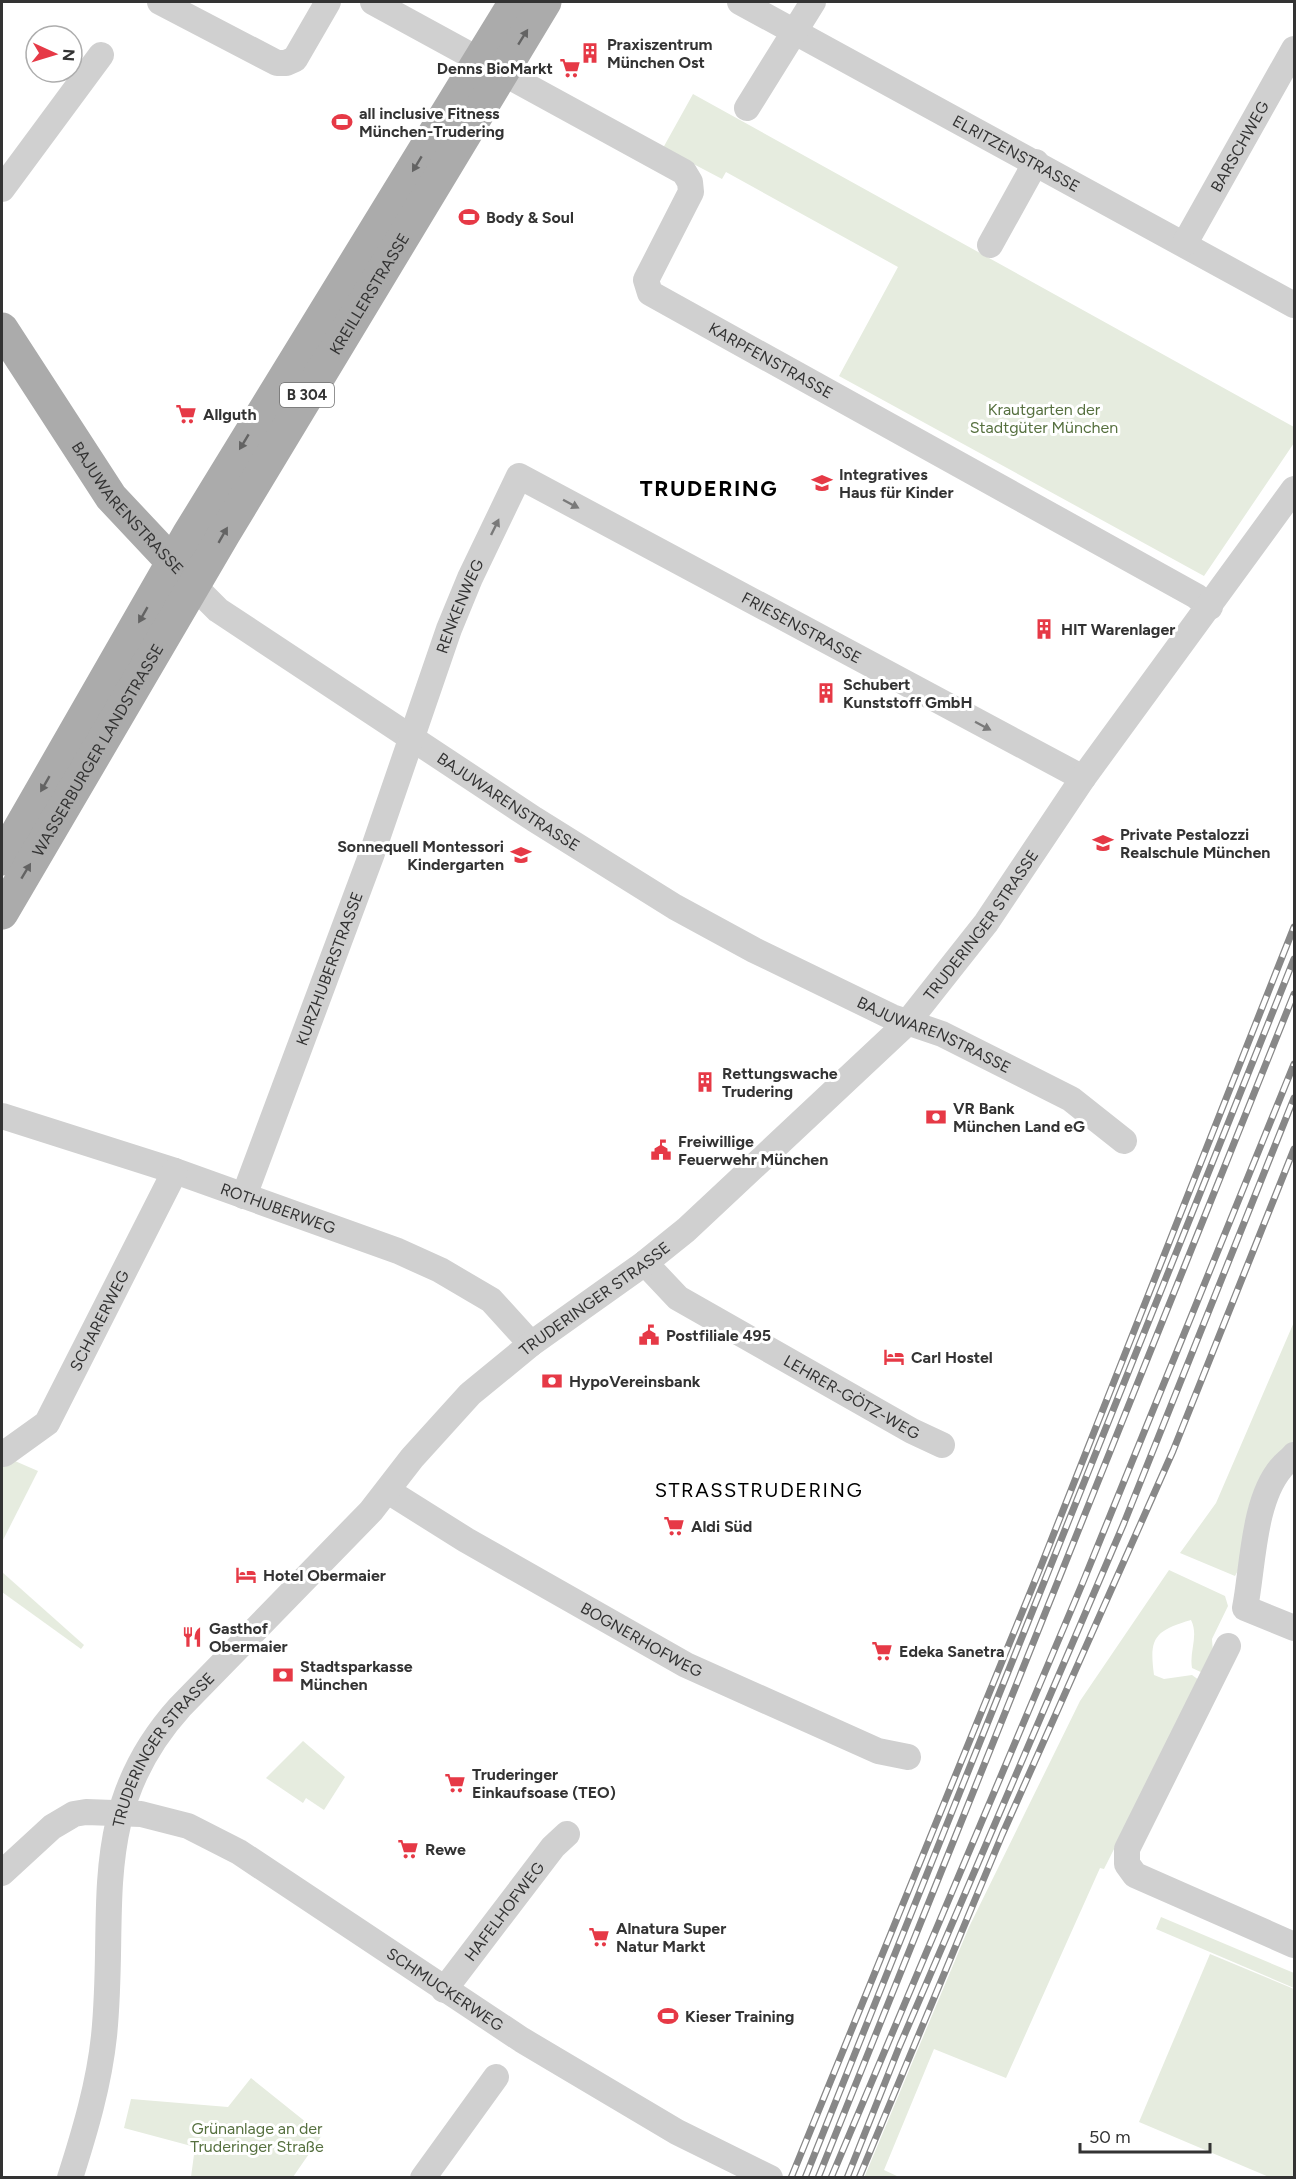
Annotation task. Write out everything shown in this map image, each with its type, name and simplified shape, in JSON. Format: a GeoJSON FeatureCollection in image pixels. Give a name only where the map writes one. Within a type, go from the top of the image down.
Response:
{"type":"FeatureCollection","features":[{"type":"Feature","properties":{"kind":"main road","name":"KREILLERSTRASSE"},"geometry":{"type":"LineString","coordinates":[[491,66],[515,2]]}},
{"type":"Feature","properties":{"kind":"main road","name":"KREILLERSTRASSE"},"geometry":{"type":"LineString","coordinates":[[183,575],[491,66],[545,2]]}},
{"type":"Feature","properties":{"kind":"main road","name":"BAJUWARENSTRASSE"},"geometry":{"type":"LineString","coordinates":[[2,329],[111,497],[183,575]]}},
{"type":"Feature","properties":{"kind":"main road","name":"WASSERBURGER LANDSTRASSE"},"geometry":{"type":"LineString","coordinates":[[2,860],[183,575]]}},
{"type":"Feature","properties":{"kind":"main road","name":"WASSERBURGER LANDSTRASSE"},"geometry":{"type":"LineString","coordinates":[[2,913],[183,575]]}},
{"type":"Feature","properties":{"kind":"street"},"geometry":{"type":"LineString","coordinates":[[160,2],[277,63],[286,63],[295,59],[328,2]]}},
{"type":"Feature","properties":{"kind":"street","name":"KARPFENSTRASSE"},"geometry":{"type":"LineString","coordinates":[[373,2],[684,172],[690,182],[691,192],[646,280],[650,293],[1192,593],[1210,607]]}},
{"type":"Feature","properties":{"kind":"street","name":"ELRITZENSTRASSE"},"geometry":{"type":"LineString","coordinates":[[740,2],[1185,243],[1294,305]]}},
{"type":"Feature","properties":{"kind":"street"},"geometry":{"type":"LineString","coordinates":[[747,108],[813,2]]}},
{"type":"Feature","properties":{"kind":"street","name":"BARSCHWEG"},"geometry":{"type":"LineString","coordinates":[[1185,243],[1294,49]]}},
{"type":"Feature","properties":{"kind":"street"},"geometry":{"type":"LineString","coordinates":[[2,189],[101,55]]}},
{"type":"Feature","properties":{"kind":"street"},"geometry":{"type":"LineString","coordinates":[[990,245],[1036,162]]}},
{"type":"Feature","properties":{"kind":"street","name":"RENKENWEG"},"geometry":{"type":"LineString","coordinates":[[411,739],[470,578],[519,476]]}},
{"type":"Feature","properties":{"kind":"street","name":"FRIESENSTRASSE"},"geometry":{"type":"LineString","coordinates":[[519,476],[1083,778]]}},
{"type":"Feature","properties":{"kind":"street","name":"TRUDERINGER STRASSE"},"geometry":{"type":"LineString","coordinates":[[70,2178],[97,2081],[104,2035],[112,1855],[119,1812],[141,1757],[166,1723],[334,1551],[388,1491],[451,1413],[531,1344],[645,1263],[686,1230],[907,1023],[986,923],[1083,778],[1294,489]]}},
{"type":"Feature","properties":{"kind":"street","name":"BAJUWARENSTRASSE"},"geometry":{"type":"LineString","coordinates":[[183,575],[218,610],[411,739],[675,908],[754,950],[907,1023],[942,1034],[1071,1099],[1124,1141]]}},
{"type":"Feature","properties":{"kind":"street","name":"KURZHUBERSTRASSE"},"geometry":{"type":"LineString","coordinates":[[244,1196],[371,856],[411,739]]}},
{"type":"Feature","properties":{"kind":"street","name":"ROTHUBERWEG"},"geometry":{"type":"LineString","coordinates":[[2,1116],[175,1171],[398,1251],[440,1270],[492,1300],[531,1344]]}},
{"type":"Feature","properties":{"kind":"street","name":"SCHARERWEG"},"geometry":{"type":"LineString","coordinates":[[4,1454],[47,1423],[175,1171]]}},
{"type":"Feature","properties":{"kind":"street","name":"LEHRER-GÖTZ-WEG"},"geometry":{"type":"LineString","coordinates":[[645,1263],[678,1298],[912,1431],[942,1445]]}},
{"type":"Feature","properties":{"kind":"street"},"geometry":{"type":"LineString","coordinates":[[1294,1456],[1280,1469],[1265,1497],[1257,1525],[1245,1608],[1294,1628]]}},
{"type":"Feature","properties":{"kind":"street","name":"BOGNERHOFWEG"},"geometry":{"type":"LineString","coordinates":[[388,1491],[466,1540],[686,1665],[878,1751],[908,1757]]}},
{"type":"Feature","properties":{"kind":"street"},"geometry":{"type":"LineString","coordinates":[[1228,1646],[1127,1849],[1127,1864],[1135,1875],[1163,1889],[1294,1945]]}},
{"type":"Feature","properties":{"kind":"street","name":"SCHMUCKERWEG"},"geometry":{"type":"LineString","coordinates":[[2,1872],[65,1818],[86,1812],[119,1812],[163,1818],[209,1835],[239,1852],[444,1990],[608,2092],[733,2161],[770,2178]]}},
{"type":"Feature","properties":{"kind":"street","name":"HAFELHOFWEG"},"geometry":{"type":"LineString","coordinates":[[444,1990],[553,1847],[567,1834]]}},
{"type":"Feature","properties":{"kind":"street"},"geometry":{"type":"LineString","coordinates":[[426,2176],[496,2077]]}},
{"type":"Feature","properties":{"kind":"green space","name":"Krautgarten der Stadtgüter München"},"geometry":{"type":"Polygon","coordinates":[[[693,94],[1294,427],[1294,443],[1204,576],[839,376],[898,267],[726,172],[722,179],[663,148],[693,94]]]}},
{"type":"Feature","properties":{"kind":"green space"},"geometry":{"type":"Polygon","coordinates":[[[1294,1322],[1294,1439],[1249,1550],[1235,1576],[1180,1553],[1216,1503],[1294,1322]]]}},
{"type":"Feature","properties":{"kind":"green space"},"geometry":{"type":"Polygon","coordinates":[[[8,1458],[38,1471],[2,1542],[2,1463],[8,1458]]]}},
{"type":"Feature","properties":{"kind":"green space"},"geometry":{"type":"Polygon","coordinates":[[[1169,1570],[1225,1596],[1228,1606],[1212,1639],[1213,1653],[1203,1673],[1192,1668],[1194,1632],[1191,1620],[1162,1632],[1154,1644],[1152,1652],[1154,1675],[1164,1679],[1192,1675],[1199,1680],[1104,1869],[1100,1868],[1006,2078],[934,2049],[884,2170],[899,2177],[864,2178],[969,1927],[1080,1701],[1169,1570]]]}},
{"type":"Feature","properties":{"kind":"green space"},"geometry":{"type":"Polygon","coordinates":[[[2,1572],[84,1645],[81,1649],[2,1592],[2,1572]]]}},
{"type":"Feature","properties":{"kind":"green space"},"geometry":{"type":"Polygon","coordinates":[[[303,1741],[345,1777],[324,1810],[306,1798],[303,1803],[266,1778],[303,1741]]]}},
{"type":"Feature","properties":{"kind":"green space"},"geometry":{"type":"Polygon","coordinates":[[[1161,1917],[1294,1973],[1294,1988],[1156,1929],[1161,1917]]]}},
{"type":"Feature","properties":{"kind":"green space"},"geometry":{"type":"Polygon","coordinates":[[[1210,1954],[1294,1989],[1294,2177],[1269,2177],[1139,2122],[1210,1954]]]}},
{"type":"Feature","properties":{"kind":"green space","name":"Grünanlage an der Truderinger Straße"},"geometry":{"type":"Polygon","coordinates":[[[251,2078],[322,2135],[293,2177],[191,2177],[195,2147],[124,2128],[131,2099],[228,2107],[251,2078]]]}},
{"type":"Feature","properties":{"kind":"railway"},"geometry":{"type":"LineString","coordinates":[[791,2178],[1041,1566],[1294,927]]}},
{"type":"Feature","properties":{"kind":"railway"},"geometry":{"type":"LineString","coordinates":[[805,2178],[1294,959]]}},
{"type":"Feature","properties":{"kind":"railway"},"geometry":{"type":"LineString","coordinates":[[818,2178],[1294,994]]}},
{"type":"Feature","properties":{"kind":"railway"},"geometry":{"type":"LineString","coordinates":[[831,2178],[1083,1582],[1294,1064]]}},
{"type":"Feature","properties":{"kind":"railway"},"geometry":{"type":"LineString","coordinates":[[847,2178],[900,2045],[1124,1523],[1294,1098]]}},
{"type":"Feature","properties":{"kind":"railway"},"geometry":{"type":"LineString","coordinates":[[859,2178],[1002,1835],[1173,1451],[1294,1149]]}},
{"type":"Feature","properties":{"kind":"place","name":"Praxiszentrum München Ost"},"geometry":{"type":"Point","coordinates":[590,53]}},
{"type":"Feature","properties":{"kind":"place","name":"Denns BioMarkt"},"geometry":{"type":"Point","coordinates":[570,68]}},
{"type":"Feature","properties":{"kind":"place","name":"all inclusive Fitness München-Trudering"},"geometry":{"type":"Point","coordinates":[342,122]}},
{"type":"Feature","properties":{"kind":"place","name":"Body & Soul"},"geometry":{"type":"Point","coordinates":[469,217]}},
{"type":"Feature","properties":{"kind":"place","name":"Allguth"},"geometry":{"type":"Point","coordinates":[186,414]}},
{"type":"Feature","properties":{"kind":"place","name":"Integratives Haus für Kinder"},"geometry":{"type":"Point","coordinates":[822,483]}},
{"type":"Feature","properties":{"kind":"place","name":"HIT Warenlager"},"geometry":{"type":"Point","coordinates":[1044,629]}},
{"type":"Feature","properties":{"kind":"place","name":"Schubert Kunststoff GmbH"},"geometry":{"type":"Point","coordinates":[826,693]}},
{"type":"Feature","properties":{"kind":"place","name":"Private Pestalozzi Realschule München"},"geometry":{"type":"Point","coordinates":[1103,843]}},
{"type":"Feature","properties":{"kind":"place","name":"Sonnequell Montessori Kindergarten"},"geometry":{"type":"Point","coordinates":[521,855]}},
{"type":"Feature","properties":{"kind":"place","name":"Rettungswache Trudering"},"geometry":{"type":"Point","coordinates":[705,1082]}},
{"type":"Feature","properties":{"kind":"place","name":"VR Bank München Land eG"},"geometry":{"type":"Point","coordinates":[936,1117]}},
{"type":"Feature","properties":{"kind":"place","name":"Freiwillige Feuerwehr München"},"geometry":{"type":"Point","coordinates":[661,1150]}},
{"type":"Feature","properties":{"kind":"place","name":"Postfiliale 495"},"geometry":{"type":"Point","coordinates":[649,1335]}},
{"type":"Feature","properties":{"kind":"place","name":"Carl Hostel"},"geometry":{"type":"Point","coordinates":[894,1357]}},
{"type":"Feature","properties":{"kind":"place","name":"HypoVereinsbank"},"geometry":{"type":"Point","coordinates":[552,1381]}},
{"type":"Feature","properties":{"kind":"place","name":"Aldi Süd"},"geometry":{"type":"Point","coordinates":[674,1526]}},
{"type":"Feature","properties":{"kind":"place","name":"Hotel Obermaier"},"geometry":{"type":"Point","coordinates":[246,1575]}},
{"type":"Feature","properties":{"kind":"place","name":"Gasthof Obermaier"},"geometry":{"type":"Point","coordinates":[192,1637]}},
{"type":"Feature","properties":{"kind":"place","name":"Edeka Sanetra"},"geometry":{"type":"Point","coordinates":[882,1651]}},
{"type":"Feature","properties":{"kind":"place","name":"Stadtsparkasse München"},"geometry":{"type":"Point","coordinates":[283,1675]}},
{"type":"Feature","properties":{"kind":"place","name":"Truderinger Einkaufsoase (TEO)"},"geometry":{"type":"Point","coordinates":[455,1783]}},
{"type":"Feature","properties":{"kind":"place","name":"Rewe"},"geometry":{"type":"Point","coordinates":[408,1849]}},
{"type":"Feature","properties":{"kind":"place","name":"Alnatura Super Natur Markt"},"geometry":{"type":"Point","coordinates":[599,1937]}},
{"type":"Feature","properties":{"kind":"place","name":"Kieser Training"},"geometry":{"type":"Point","coordinates":[668,2016]}},
{"type":"Feature","properties":{"kind":"district","name":"TRUDERING"},"geometry":{"type":"Point","coordinates":[709,488]}},
{"type":"Feature","properties":{"kind":"district","name":"STRASSTRUDERING"},"geometry":{"type":"Point","coordinates":[759,1490]}}]}
